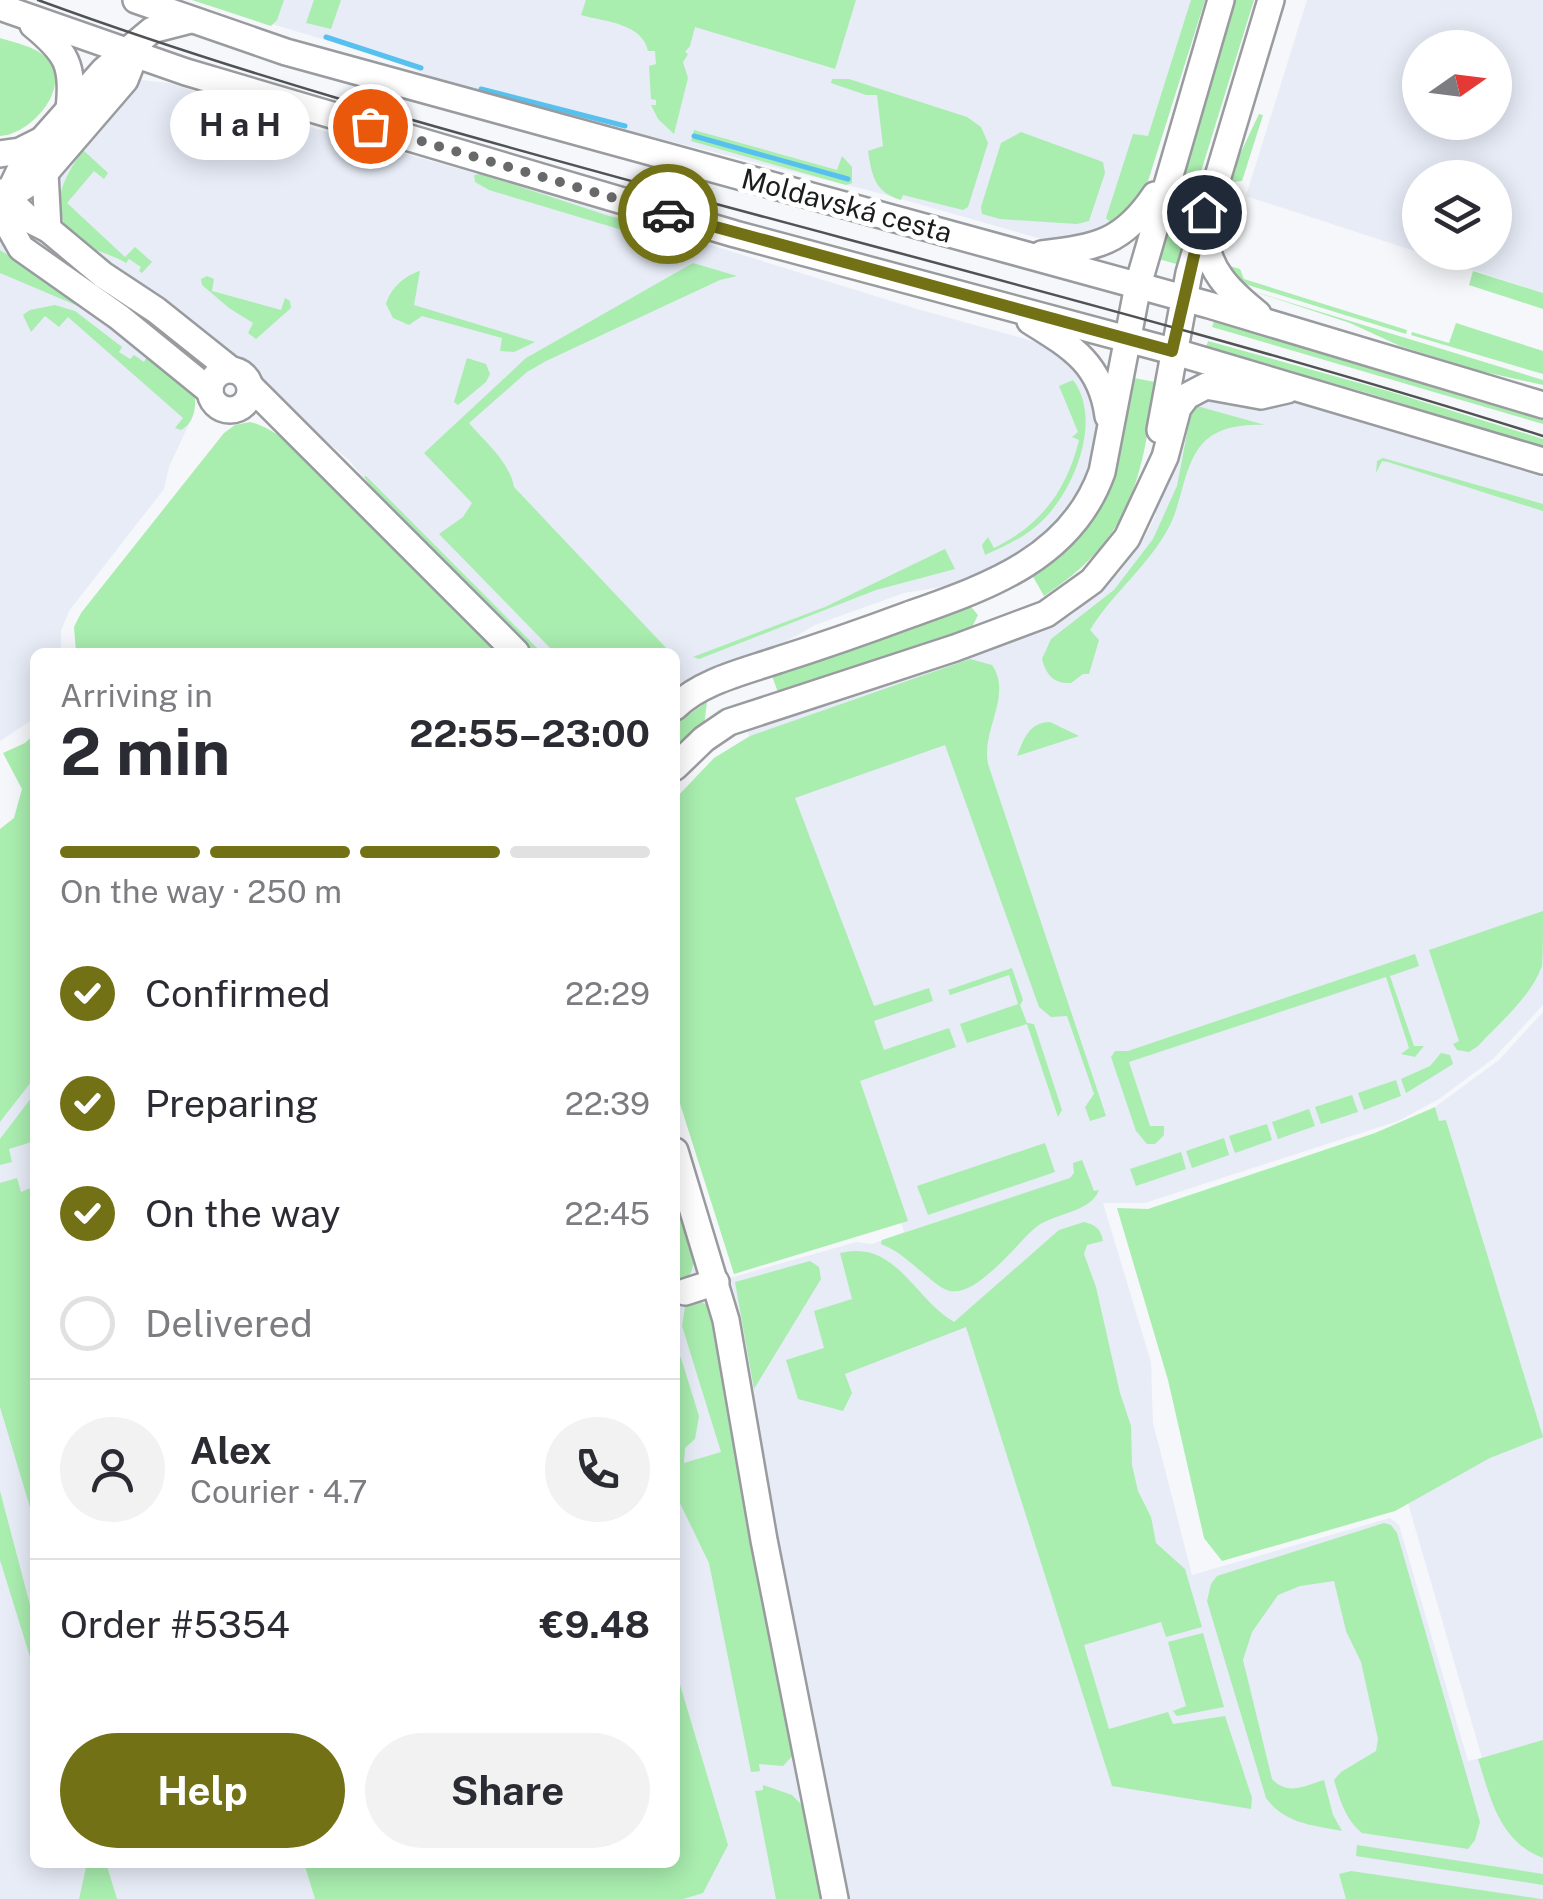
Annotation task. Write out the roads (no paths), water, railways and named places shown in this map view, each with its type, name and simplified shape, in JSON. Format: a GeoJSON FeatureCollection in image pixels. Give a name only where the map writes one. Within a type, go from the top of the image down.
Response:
{"type":"FeatureCollection","features":[{"type":"Feature","properties":{"kind":"street","name":"Moldavská cesta"},"geometry":{"type":"LineString","coordinates":[[133,0],[286,52],[1138,285],[1543,405]]}},
{"type":"Feature","properties":{"kind":"street"},"geometry":{"type":"LineString","coordinates":[[3,196],[44,173],[125,80],[141,19],[133,0]]}},
{"type":"Feature","properties":{"kind":"street"},"geometry":{"type":"LineString","coordinates":[[680,704],[724,678],[970,592],[1020,568],[1060,538],[1086,509],[1109,449],[1125,339],[1138,285],[1221,0]]}},
{"type":"Feature","properties":{"kind":"street"},"geometry":{"type":"LineString","coordinates":[[680,761],[729,722],[1046,614],[1079,592],[1114,558],[1134,527],[1152,486],[1172,351],[1204,212],[1271,0]]}},
{"type":"Feature","properties":{"kind":"street","name":"Moldavská cesta"},"geometry":{"type":"LineString","coordinates":[[8,10],[134,48],[186,72],[735,234],[1172,351],[1543,460]]}},
{"type":"Feature","properties":{"kind":"street"},"geometry":{"type":"LineString","coordinates":[[8,10],[62,51],[70,70],[70,109]]}},
{"type":"Feature","properties":{"kind":"street"},"geometry":{"type":"LineString","coordinates":[[192,20],[164,24],[134,48],[42,140],[3,196],[7,223],[21,248],[108,308],[210,391],[220,407],[245,398]]}},
{"type":"Feature","properties":{"kind":"street"},"geometry":{"type":"LineString","coordinates":[[125,80],[186,72]]}},
{"type":"Feature","properties":{"kind":"street"},"geometry":{"type":"LineString","coordinates":[[0,154],[20,152],[42,140]]}},
{"type":"Feature","properties":{"kind":"street"},"geometry":{"type":"LineString","coordinates":[[44,173],[48,230]]}},
{"type":"Feature","properties":{"kind":"street"},"geometry":{"type":"LineString","coordinates":[[1032,256],[1093,246],[1116,237],[1136,222],[1169,174]]}},
{"type":"Feature","properties":{"kind":"street"},"geometry":{"type":"LineString","coordinates":[[3,196],[230,369],[242,373],[245,398],[293,431],[342,476],[512,648]]}},
{"type":"Feature","properties":{"kind":"street","name":"Moldavská cesta"},"geometry":{"type":"LineString","coordinates":[[1204,212],[1206,246],[1216,273],[1226,288],[1270,323]]}},
{"type":"Feature","properties":{"kind":"street","name":"Moldavská cesta"},"geometry":{"type":"LineString","coordinates":[[1009,307],[1091,366],[1104,393],[1109,449]]}},
{"type":"Feature","properties":{"kind":"street"},"geometry":{"type":"LineString","coordinates":[[210,391],[213,378],[230,369]]}},
{"type":"Feature","properties":{"kind":"street","name":"Moldavská cesta"},"geometry":{"type":"LineString","coordinates":[[1152,486],[1165,457],[1180,403],[1194,390],[1214,387],[1268,396],[1291,388]]}},
{"type":"Feature","properties":{"kind":"street"},"geometry":{"type":"LineString","coordinates":[[680,1166],[716,1282],[835,1899]]}},
{"type":"Feature","properties":{"kind":"street"},"geometry":{"type":"LineString","coordinates":[[685,1292],[716,1282]]}},
{"type":"Feature","properties":{"kind":"waterway"},"geometry":{"type":"LineString","coordinates":[[326,37],[421,68]]}},
{"type":"Feature","properties":{"kind":"waterway"},"geometry":{"type":"LineString","coordinates":[[481,89],[625,126]]}},
{"type":"Feature","properties":{"kind":"waterway"},"geometry":{"type":"LineString","coordinates":[[694,136],[848,179]]}},
{"type":"Feature","properties":{"kind":"tram line"},"geometry":{"type":"LineString","coordinates":[[38,0],[356,104],[1220,340],[1543,436]]}},
{"type":"Feature","properties":{"kind":"place","name":"H a H"},"geometry":{"type":"Point","coordinates":[370,126]}}]}
